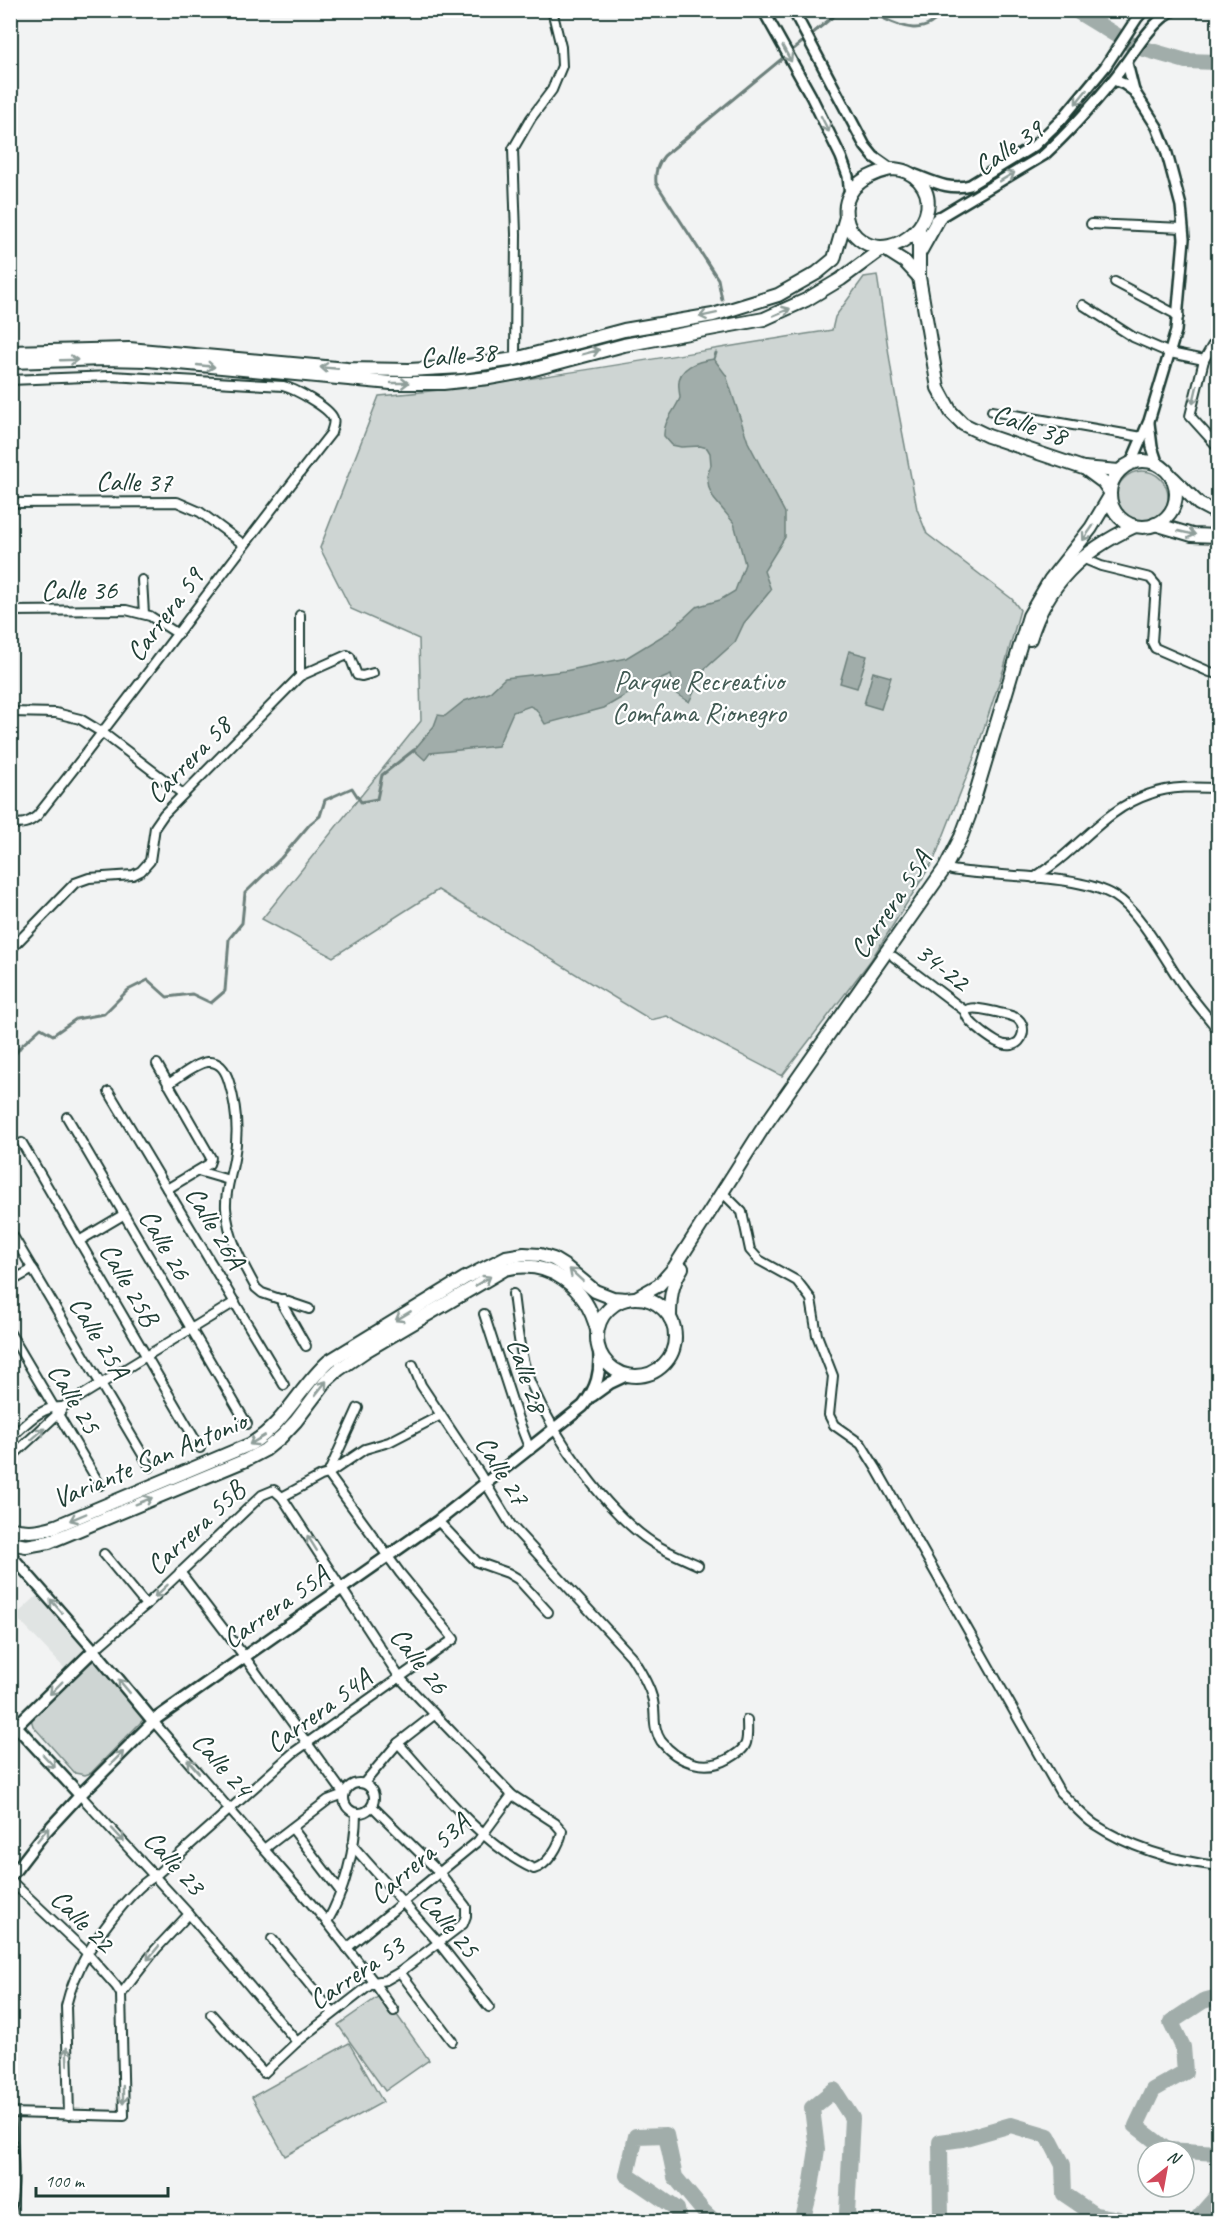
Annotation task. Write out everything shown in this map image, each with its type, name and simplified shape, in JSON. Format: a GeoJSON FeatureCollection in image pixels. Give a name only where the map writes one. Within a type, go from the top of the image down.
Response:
{"type":"FeatureCollection","features":[{"type":"Feature","properties":{"kind":"main road"},"geometry":{"type":"LineString","coordinates":[[891,169],[908,172],[918,180],[927,196],[928,210],[919,229],[919,277],[905,262],[883,248],[870,245],[856,237],[846,217],[846,205],[850,196],[862,181],[881,171],[891,169]]}},
{"type":"Feature","properties":{"kind":"main road","name":"Calle 38"},"geometry":{"type":"LineString","coordinates":[[10,352],[129,349],[346,369],[409,370],[461,367],[515,359],[624,330],[713,315],[778,295],[818,273],[834,259],[846,217]]}},
{"type":"Feature","properties":{"kind":"main road"},"geometry":{"type":"LineString","coordinates":[[919,253],[939,218]]}},
{"type":"Feature","properties":{"kind":"main road"},"geometry":{"type":"LineString","coordinates":[[883,248],[900,242],[919,229]]}},
{"type":"Feature","properties":{"kind":"main road","name":"Calle 38"},"geometry":{"type":"LineString","coordinates":[[10,362],[148,360],[391,383],[443,383],[489,378],[523,372],[624,345],[764,319],[806,300],[841,279],[883,248]]}},
{"type":"Feature","properties":{"kind":"main road","name":"Calle 38"},"geometry":{"type":"LineString","coordinates":[[919,277],[938,388],[951,412],[963,424],[988,436],[1083,468],[1119,471]]}},
{"type":"Feature","properties":{"kind":"main road"},"geometry":{"type":"LineString","coordinates":[[1133,458],[1112,481],[1110,494],[1117,514],[1135,526],[1145,527],[1155,524],[1169,514],[1175,499],[1175,490],[1169,474]]}},
{"type":"Feature","properties":{"kind":"main road"},"geometry":{"type":"LineString","coordinates":[[1102,470],[1133,458],[1158,465],[1199,504],[1218,514]]}},
{"type":"Feature","properties":{"kind":"main road","name":"Calle 38"},"geometry":{"type":"LineString","coordinates":[[1083,468],[1103,483],[1110,494]]}},
{"type":"Feature","properties":{"kind":"main road","name":"Carrera 55A"},"geometry":{"type":"LineString","coordinates":[[632,1299],[659,1286],[674,1268],[763,1128],[945,868],[969,816],[1029,616],[1050,580],[1091,528],[1110,494]]}},
{"type":"Feature","properties":{"kind":"main road"},"geometry":{"type":"LineString","coordinates":[[1155,524],[1191,535],[1218,536]]}},
{"type":"Feature","properties":{"kind":"main road","name":"Carrera 55A"},"geometry":{"type":"LineString","coordinates":[[670,1318],[670,1294],[675,1278],[817,1062],[894,957],[952,870],[977,816],[1038,615],[1057,586],[1082,558],[1109,538],[1135,526]]}},
{"type":"Feature","properties":{"kind":"main road","name":"Variante San Antonio"},"geometry":{"type":"LineString","coordinates":[[10,1528],[22,1532],[36,1532],[56,1526],[251,1444],[278,1424],[316,1373],[329,1361],[465,1278],[506,1257],[524,1254],[553,1259],[596,1291],[613,1298],[632,1299]]}},
{"type":"Feature","properties":{"kind":"main road","name":"Variante San Antonio"},"geometry":{"type":"LineString","coordinates":[[10,1543],[26,1546],[49,1542],[265,1450],[289,1430],[327,1380],[338,1370],[367,1350],[505,1269],[518,1266],[539,1267],[557,1275],[584,1299],[590,1308],[597,1330]]}},
{"type":"Feature","properties":{"kind":"main road"},"geometry":{"type":"LineString","coordinates":[[590,1398],[598,1379],[597,1330],[608,1310],[632,1299],[648,1300],[658,1305],[670,1318],[675,1340],[667,1361],[649,1374],[627,1375],[613,1368],[599,1350]]}},
{"type":"Feature","properties":{"kind":"main road","name":"Carrera 55A"},"geometry":{"type":"LineString","coordinates":[[80,1795],[153,1721],[438,1521],[530,1450],[609,1383],[627,1375]]}},
{"type":"Feature","properties":{"kind":"main road","name":"Calle 24"},"geometry":{"type":"LineString","coordinates":[[94,1650],[153,1721]]}},
{"type":"Feature","properties":{"kind":"main road","name":"Carrera 55B"},"geometry":{"type":"LineString","coordinates":[[13,1726],[94,1650]]}},
{"type":"Feature","properties":{"kind":"main road","name":"Calle 23"},"geometry":{"type":"LineString","coordinates":[[13,1726],[80,1795]]}},
{"type":"Feature","properties":{"kind":"street"},"geometry":{"type":"LineString","coordinates":[[515,359],[516,234],[513,149],[531,118],[552,90],[562,66],[561,47],[552,10]]}},
{"type":"Feature","properties":{"kind":"street"},"geometry":{"type":"LineString","coordinates":[[763,10],[845,165],[850,196]]}},
{"type":"Feature","properties":{"kind":"street"},"geometry":{"type":"LineString","coordinates":[[793,10],[865,146],[874,157],[891,169]]}},
{"type":"Feature","properties":{"kind":"street","name":"Calle 39"},"geometry":{"type":"LineString","coordinates":[[908,172],[955,188],[970,185],[1034,146],[1062,119],[1116,50],[1129,31],[1133,14],[1144,10]]}},
{"type":"Feature","properties":{"kind":"street","name":"Calle 39"},"geometry":{"type":"LineString","coordinates":[[919,229],[1044,155],[1114,80],[1144,38],[1164,16],[1173,10]]}},
{"type":"Feature","properties":{"kind":"street"},"geometry":{"type":"LineString","coordinates":[[1129,60],[1134,91]]}},
{"type":"Feature","properties":{"kind":"street"},"geometry":{"type":"LineString","coordinates":[[1114,80],[1134,91],[1157,127],[1166,150],[1181,206],[1183,228],[1179,316],[1149,421],[1133,458]]}},
{"type":"Feature","properties":{"kind":"street"},"geometry":{"type":"LineString","coordinates":[[1091,224],[1183,228]]}},
{"type":"Feature","properties":{"kind":"street"},"geometry":{"type":"LineString","coordinates":[[1115,282],[1179,316]]}},
{"type":"Feature","properties":{"kind":"street"},"geometry":{"type":"LineString","coordinates":[[1083,305],[1133,337],[1170,353],[1204,360]]}},
{"type":"Feature","properties":{"kind":"street"},"geometry":{"type":"LineString","coordinates":[[1218,336],[1204,360],[1190,416],[1218,447]]}},
{"type":"Feature","properties":{"kind":"street","name":"Carrera 59"},"geometry":{"type":"LineString","coordinates":[[10,380],[111,376],[283,386],[293,389],[327,411],[334,424],[331,433],[243,544],[178,634],[37,816],[24,825],[10,824]]}},
{"type":"Feature","properties":{"kind":"street"},"geometry":{"type":"LineString","coordinates":[[992,411],[1142,437]]}},
{"type":"Feature","properties":{"kind":"street"},"geometry":{"type":"LineString","coordinates":[[1149,421],[1153,454],[1158,465]]}},
{"type":"Feature","properties":{"kind":"street","name":"Calle 37"},"geometry":{"type":"LineString","coordinates":[[10,503],[177,502],[187,504],[200,512],[243,544]]}},
{"type":"Feature","properties":{"kind":"street"},"geometry":{"type":"LineString","coordinates":[[1082,558],[1101,566],[1150,578],[1156,585],[1152,642],[1155,648],[1218,674]]}},
{"type":"Feature","properties":{"kind":"street"},"geometry":{"type":"LineString","coordinates":[[142,580],[144,614]]}},
{"type":"Feature","properties":{"kind":"street","name":"Calle 36"},"geometry":{"type":"LineString","coordinates":[[10,611],[110,610],[144,614],[178,634]]}},
{"type":"Feature","properties":{"kind":"street"},"geometry":{"type":"LineString","coordinates":[[300,615],[300,676],[346,656],[350,657],[357,675],[372,673]]}},
{"type":"Feature","properties":{"kind":"street","name":"Carrera 58"},"geometry":{"type":"LineString","coordinates":[[10,950],[75,883],[89,878],[133,875],[147,867],[155,827],[164,814],[300,676]]}},
{"type":"Feature","properties":{"kind":"street"},"geometry":{"type":"LineString","coordinates":[[10,712],[67,714],[80,719],[103,733],[183,794]]}},
{"type":"Feature","properties":{"kind":"street"},"geometry":{"type":"LineString","coordinates":[[1034,878],[1060,859],[1108,817],[1130,802],[1168,789],[1218,788]]}},
{"type":"Feature","properties":{"kind":"street"},"geometry":{"type":"LineString","coordinates":[[952,870],[1034,878],[1092,887],[1116,897],[1154,940],[1184,986],[1218,1030]]}},
{"type":"Feature","properties":{"kind":"street","name":"34-22"},"geometry":{"type":"LineString","coordinates":[[894,957],[965,1011],[969,1021],[998,1042],[1013,1045],[1021,1038],[1022,1024],[1014,1017],[972,1008],[965,1011]]}},
{"type":"Feature","properties":{"kind":"street"},"geometry":{"type":"LineString","coordinates":[[168,1083],[205,1062],[214,1062],[222,1066],[236,1106],[237,1120],[236,1146],[226,1205],[232,1240],[256,1288],[262,1293],[309,1309]]}},
{"type":"Feature","properties":{"kind":"street"},"geometry":{"type":"LineString","coordinates":[[157,1064],[211,1158],[209,1164],[167,1189]]}},
{"type":"Feature","properties":{"kind":"street","name":"Calle 26A"},"geometry":{"type":"LineString","coordinates":[[109,1092],[284,1384]]}},
{"type":"Feature","properties":{"kind":"street","name":"Calle 26"},"geometry":{"type":"LineString","coordinates":[[67,1117],[247,1424]]}},
{"type":"Feature","properties":{"kind":"street","name":"Calle 25B"},"geometry":{"type":"LineString","coordinates":[[22,1143],[200,1448]]}},
{"type":"Feature","properties":{"kind":"street"},"geometry":{"type":"LineString","coordinates":[[198,1171],[229,1180]]}},
{"type":"Feature","properties":{"kind":"street"},"geometry":{"type":"LineString","coordinates":[[727,1197],[742,1212],[750,1250],[759,1260],[797,1281],[811,1299],[817,1335],[833,1376],[829,1415],[834,1425],[861,1444],[876,1468],[1060,1792],[1093,1824],[1145,1851],[1198,1864],[1218,1866]]}},
{"type":"Feature","properties":{"kind":"street"},"geometry":{"type":"LineString","coordinates":[[79,1241],[123,1215]]}},
{"type":"Feature","properties":{"kind":"street","name":"Calle 25A"},"geometry":{"type":"LineString","coordinates":[[10,1231],[150,1467]]}},
{"type":"Feature","properties":{"kind":"street"},"geometry":{"type":"LineString","coordinates":[[10,1282],[33,1269]]}},
{"type":"Feature","properties":{"kind":"street"},"geometry":{"type":"LineString","coordinates":[[513,1294],[519,1342],[530,1383],[556,1429],[598,1492],[615,1511],[653,1543],[698,1565]]}},
{"type":"Feature","properties":{"kind":"street"},"geometry":{"type":"LineString","coordinates":[[283,1299],[282,1304],[306,1346]]}},
{"type":"Feature","properties":{"kind":"street"},"geometry":{"type":"LineString","coordinates":[[10,1458],[59,1410],[235,1302]]}},
{"type":"Feature","properties":{"kind":"street","name":"Calle 28"},"geometry":{"type":"LineString","coordinates":[[484,1314],[530,1450]]}},
{"type":"Feature","properties":{"kind":"street","name":"Calle 25"},"geometry":{"type":"LineString","coordinates":[[10,1333],[59,1410],[100,1485]]}},
{"type":"Feature","properties":{"kind":"street","name":"Calle 27"},"geometry":{"type":"LineString","coordinates":[[413,1365],[421,1385],[511,1525],[568,1590],[631,1656],[642,1673],[653,1698],[654,1727],[662,1741],[682,1759],[703,1766],[719,1764],[738,1753],[746,1744],[747,1720]]}},
{"type":"Feature","properties":{"kind":"street"},"geometry":{"type":"LineString","coordinates":[[358,1408],[328,1474],[389,1556]]}},
{"type":"Feature","properties":{"kind":"street"},"geometry":{"type":"LineString","coordinates":[[10,1438],[38,1413],[59,1410]]}},
{"type":"Feature","properties":{"kind":"street","name":"Carrera 55B"},"geometry":{"type":"LineString","coordinates":[[94,1650],[146,1605],[262,1495],[274,1490],[282,1497],[328,1474],[365,1449],[389,1442],[441,1414]]}},
{"type":"Feature","properties":{"kind":"street","name":"Calle 26"},"geometry":{"type":"LineString","coordinates":[[282,1497],[400,1678],[512,1795],[555,1823],[562,1831],[548,1860],[542,1867],[534,1869],[525,1865],[485,1834]]}},
{"type":"Feature","properties":{"kind":"street"},"geometry":{"type":"LineString","coordinates":[[438,1521],[477,1562],[518,1579],[548,1612]]}},
{"type":"Feature","properties":{"kind":"street"},"geometry":{"type":"LineString","coordinates":[[13,1560],[26,1546]]}},
{"type":"Feature","properties":{"kind":"street"},"geometry":{"type":"LineString","coordinates":[[105,1554],[146,1605]]}},
{"type":"Feature","properties":{"kind":"street","name":"Carrera 54A"},"geometry":{"type":"LineString","coordinates":[[69,2115],[66,2006],[73,1983],[87,1953],[136,1890],[155,1876],[306,1743],[454,1639],[389,1556]]}},
{"type":"Feature","properties":{"kind":"street","name":"Calle 24"},"geometry":{"type":"LineString","coordinates":[[13,1560],[94,1650]]}},
{"type":"Feature","properties":{"kind":"street"},"geometry":{"type":"LineString","coordinates":[[180,1572],[344,1794],[345,1804],[356,1813],[365,1812],[372,1806],[374,1799],[373,1791],[364,1783]]}},
{"type":"Feature","properties":{"kind":"street"},"geometry":{"type":"LineString","coordinates":[[264,1849],[328,1800],[344,1794],[352,1784],[364,1783],[398,1743],[434,1715]]}},
{"type":"Feature","properties":{"kind":"street","name":"Calle 24"},"geometry":{"type":"LineString","coordinates":[[153,1721],[327,1922],[374,1982],[394,2012]]}},
{"type":"Feature","properties":{"kind":"street"},"geometry":{"type":"LineString","coordinates":[[398,1743],[470,1821],[485,1834]]}},
{"type":"Feature","properties":{"kind":"street","name":"Calle 23"},"geometry":{"type":"LineString","coordinates":[[80,1795],[189,1914],[297,2042]]}},
{"type":"Feature","properties":{"kind":"street","name":"Carrera 55A"},"geometry":{"type":"LineString","coordinates":[[10,1879],[55,1820],[80,1795]]}},
{"type":"Feature","properties":{"kind":"street","name":"Carrera 53A"},"geometry":{"type":"LineString","coordinates":[[347,1948],[485,1834],[512,1795]]}},
{"type":"Feature","properties":{"kind":"street"},"geometry":{"type":"LineString","coordinates":[[372,1806],[439,1872]]}},
{"type":"Feature","properties":{"kind":"street"},"geometry":{"type":"LineString","coordinates":[[327,1922],[336,1907],[341,1892],[352,1845],[356,1813]]}},
{"type":"Feature","properties":{"kind":"street"},"geometry":{"type":"LineString","coordinates":[[292,1828],[341,1892]]}},
{"type":"Feature","properties":{"kind":"street","name":"Calle 25"},"geometry":{"type":"LineString","coordinates":[[352,1845],[438,1942],[489,2007]]}},
{"type":"Feature","properties":{"kind":"street","name":"Carrera 53"},"geometry":{"type":"LineString","coordinates":[[211,2014],[264,2073],[297,2042],[374,1982],[386,1980],[400,1972],[463,1924],[466,1907],[439,1872]]}},
{"type":"Feature","properties":{"kind":"street","name":"Calle 22"},"geometry":{"type":"LineString","coordinates":[[10,1879],[87,1953],[121,1994]]}},
{"type":"Feature","properties":{"kind":"street"},"geometry":{"type":"LineString","coordinates":[[10,2113],[124,2116],[121,1994],[156,1949],[189,1914]]}},
{"type":"Feature","properties":{"kind":"street"},"geometry":{"type":"LineString","coordinates":[[272,1939],[333,2013]]}},
{"type":"Feature","properties":{"kind":"street"},"geometry":{"type":"LineString","coordinates":[[400,1972],[452,2041]]}},
{"type":"Feature","properties":{"kind":"street"},"geometry":{"type":"LineString","coordinates":[[10,2084],[13,2170],[13,2201],[10,2212]]}},
{"type":"Feature","properties":{"kind":"shaded area"},"geometry":{"type":"Polygon","coordinates":[[[714,359],[726,375],[748,442],[785,513],[785,537],[764,571],[771,590],[744,623],[735,642],[706,668],[689,702],[675,693],[671,675],[633,691],[604,708],[545,724],[536,709],[530,706],[513,712],[498,746],[430,753],[425,760],[414,750],[434,726],[438,715],[445,716],[464,701],[489,693],[505,678],[565,671],[626,658],[669,632],[696,607],[720,600],[735,591],[745,564],[734,523],[714,499],[709,488],[707,476],[711,465],[710,453],[707,448],[700,446],[672,445],[664,436],[667,421],[680,398],[681,375],[689,366],[714,359]]]}},
{"type":"Feature","properties":{"kind":"shaded area"},"geometry":{"type":"Polygon","coordinates":[[[849,651],[867,656],[857,688],[840,683],[849,651]]]}},
{"type":"Feature","properties":{"kind":"shaded area"},"geometry":{"type":"Polygon","coordinates":[[[873,672],[891,677],[881,709],[864,704],[873,672]]]}},
{"type":"Feature","properties":{"kind":"shaded area"},"geometry":{"type":"Polygon","coordinates":[[[39,1594],[88,1649],[66,1670],[15,1616],[39,1594]]]}},
{"type":"Feature","properties":{"kind":"green space","name":"Parque Recreativo Comfama Rionegro"},"geometry":{"type":"Polygon","coordinates":[[[877,275],[894,388],[917,509],[927,534],[1012,599],[1020,610],[1004,668],[974,758],[934,860],[871,960],[782,1076],[667,1016],[651,1020],[438,890],[333,957],[262,919],[421,721],[419,639],[351,609],[320,548],[379,396],[549,375],[832,330],[835,317],[864,277],[877,275]]]}},
{"type":"Feature","properties":{"kind":"green space"},"geometry":{"type":"Polygon","coordinates":[[[1142,471],[1152,473],[1160,479],[1166,487],[1168,497],[1166,507],[1160,515],[1152,521],[1142,523],[1132,521],[1124,515],[1118,507],[1116,497],[1118,487],[1124,479],[1132,473],[1142,471]]]}},
{"type":"Feature","properties":{"kind":"green space"},"geometry":{"type":"Polygon","coordinates":[[[100,1661],[143,1713],[143,1720],[91,1773],[85,1775],[75,1773],[33,1726],[31,1719],[33,1713],[87,1664],[100,1661]]]}},
{"type":"Feature","properties":{"kind":"green space"},"geometry":{"type":"Polygon","coordinates":[[[382,1994],[429,2060],[385,2091],[338,2025],[382,1994]]]}},
{"type":"Feature","properties":{"kind":"green space"},"geometry":{"type":"Polygon","coordinates":[[[349,2043],[383,2102],[285,2156],[252,2097],[349,2043]]]}},
{"type":"Feature","properties":{"kind":"waterway"},"geometry":{"type":"LineString","coordinates":[[722,300],[718,279],[656,183],[658,166],[664,156],[841,10]]}},
{"type":"Feature","properties":{"kind":"waterway"},"geometry":{"type":"LineString","coordinates":[[866,10],[898,24],[917,28],[927,26],[944,10]]}},
{"type":"Feature","properties":{"kind":"waterway"},"geometry":{"type":"LineString","coordinates":[[1075,10],[1134,46],[1186,61],[1218,62]]}},
{"type":"Feature","properties":{"kind":"waterway"},"geometry":{"type":"LineString","coordinates":[[714,359],[716,353]]}},
{"type":"Feature","properties":{"kind":"waterway"},"geometry":{"type":"LineString","coordinates":[[10,1061],[22,1045],[41,1028],[53,1035],[76,1019],[104,1014],[128,990],[148,980],[167,997],[192,994],[211,1003],[225,991],[229,939],[242,923],[245,893],[320,816],[325,800],[352,788],[361,802],[377,799],[382,775],[414,750]]}},
{"type":"Feature","properties":{"kind":"waterway"},"geometry":{"type":"LineString","coordinates":[[1218,1997],[1203,2001],[1171,2022],[1183,2047],[1185,2072],[1153,2090],[1136,2126],[1167,2150],[1218,2153]]}},
{"type":"Feature","properties":{"kind":"waterway"},"geometry":{"type":"LineString","coordinates":[[802,2222],[811,2188],[817,2149],[812,2108],[834,2090],[852,2118],[847,2213],[852,2222]]}},
{"type":"Feature","properties":{"kind":"waterway"},"geometry":{"type":"LineString","coordinates":[[943,2222],[941,2220],[940,2142],[962,2139],[1011,2125],[1048,2136],[1063,2165],[1064,2194],[1095,2215],[1119,2219],[1120,2222]]}},
{"type":"Feature","properties":{"kind":"waterway"},"geometry":{"type":"LineString","coordinates":[[679,2222],[677,2209],[627,2175],[636,2136],[666,2135],[675,2177],[715,2222]]}},
{"type":"Feature","properties":{"kind":"waterway"},"geometry":{"type":"LineString","coordinates":[[1194,2222],[1218,2195]]}}]}
